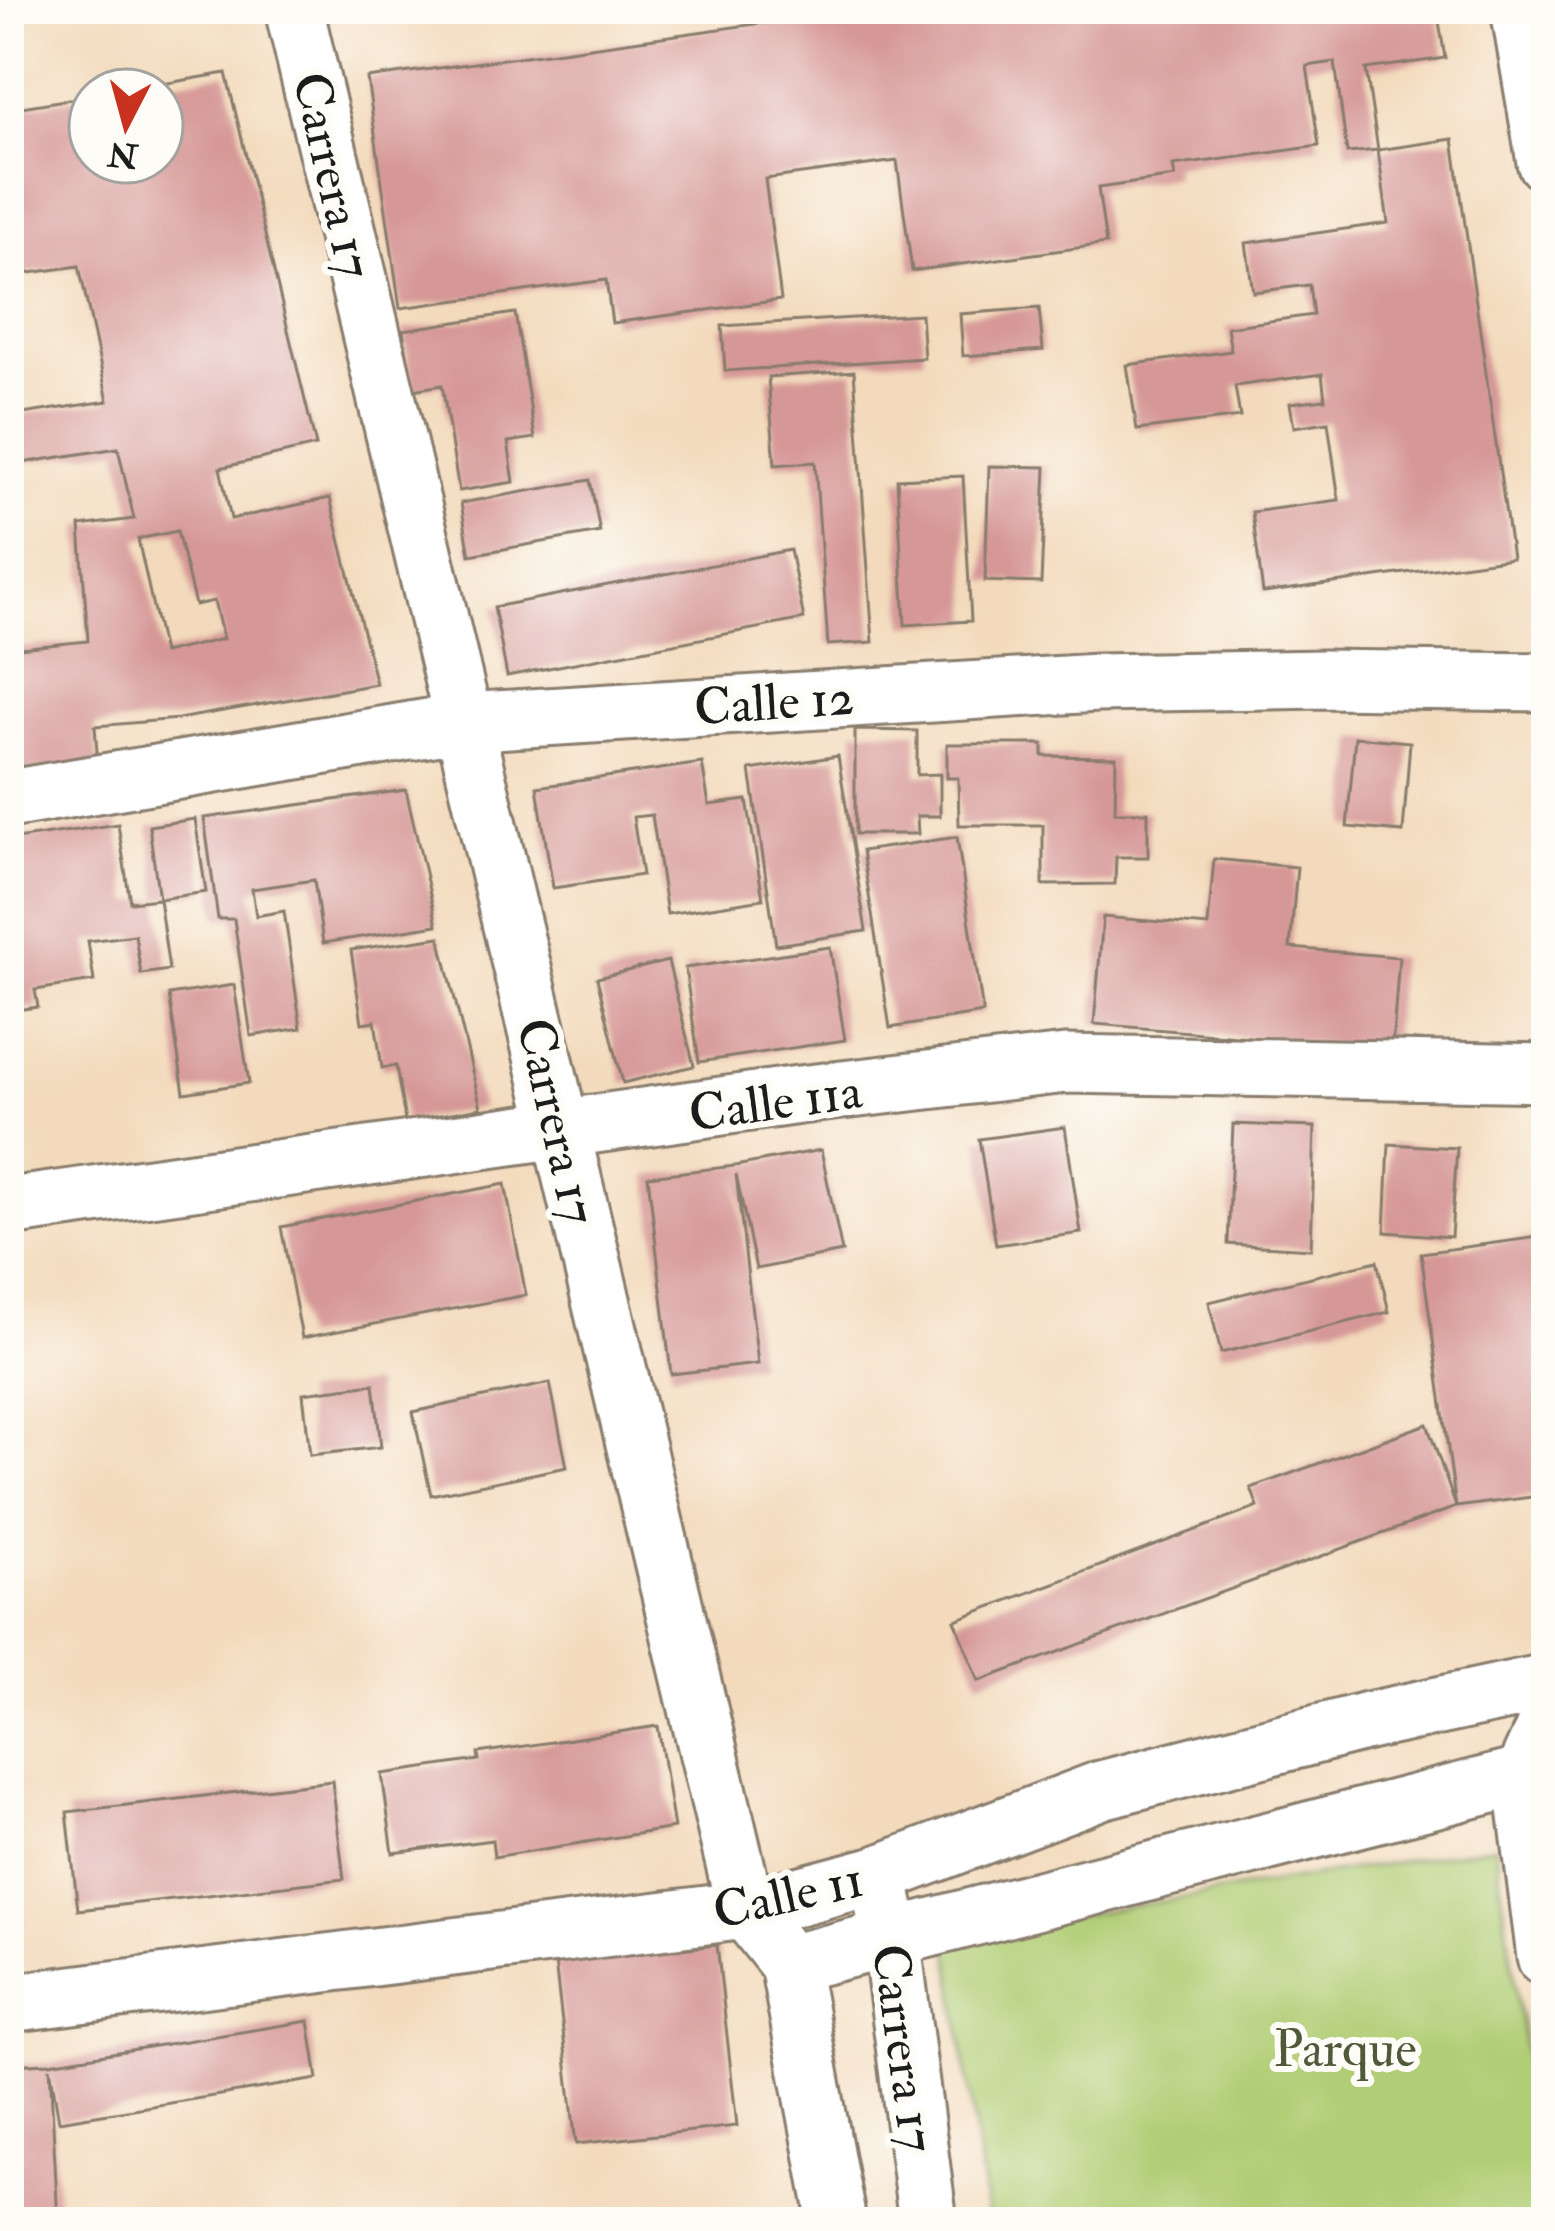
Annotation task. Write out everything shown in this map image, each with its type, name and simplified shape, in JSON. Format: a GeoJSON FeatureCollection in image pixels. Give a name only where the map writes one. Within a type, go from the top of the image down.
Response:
{"type":"FeatureCollection","features":[{"type":"Feature","properties":{"kind":"street","name":"Carrera 17"},"geometry":{"type":"LineString","coordinates":[[294,9],[746,1910],[789,1964],[837,2222]]}},
{"type":"Feature","properties":{"kind":"street"},"geometry":{"type":"LineString","coordinates":[[1520,9],[1546,162]]}},
{"type":"Feature","properties":{"kind":"street","name":"Calle 12"},"geometry":{"type":"LineString","coordinates":[[9,800],[463,722],[1097,682],[1546,682]]}},
{"type":"Feature","properties":{"kind":"street","name":"Calle 11a"},"geometry":{"type":"LineString","coordinates":[[9,1208],[800,1095],[1066,1064],[1546,1073]]}},
{"type":"Feature","properties":{"kind":"street","name":"Calle 11"},"geometry":{"type":"LineString","coordinates":[[9,2003],[746,1910],[877,1875],[1101,1790],[1368,1721],[1546,1684]]}},
{"type":"Feature","properties":{"kind":"street"},"geometry":{"type":"LineString","coordinates":[[1534,1751],[1546,1957]]}},
{"type":"Feature","properties":{"kind":"street","name":"Calle 11"},"geometry":{"type":"LineString","coordinates":[[789,1964],[1534,1751]]}},
{"type":"Feature","properties":{"kind":"street","name":"Carrera 17"},"geometry":{"type":"LineString","coordinates":[[877,1875],[891,1937],[928,2222]]}},
{"type":"Feature","properties":{"kind":"green space","name":"Parque"},"geometry":{"type":"Polygon","coordinates":[[[1495,1846],[1546,2222],[988,2222],[947,1937],[1495,1846]]]}},
{"type":"Feature","properties":{"kind":"building"},"geometry":{"type":"Polygon","coordinates":[[[864,9],[1437,9],[1445,58],[1366,69],[1378,150],[1347,153],[1335,62],[1307,66],[1319,146],[1173,166],[1175,177],[1098,188],[1106,244],[912,271],[897,161],[765,179],[781,300],[612,323],[606,280],[400,308],[367,78],[864,9]]]}},
{"type":"Feature","properties":{"kind":"building"},"geometry":{"type":"Polygon","coordinates":[[[226,73],[316,446],[220,468],[231,519],[330,498],[376,684],[178,719],[95,726],[98,765],[21,773],[14,701],[9,702],[9,649],[88,641],[80,526],[134,519],[118,448],[9,465],[9,416],[108,401],[79,266],[9,276],[9,109],[66,100],[66,186],[186,186],[186,80],[226,73]],[[177,531],[138,539],[163,653],[223,639],[214,601],[195,605],[177,531]]]}},
{"type":"Feature","properties":{"kind":"building"},"geometry":{"type":"Polygon","coordinates":[[[1453,139],[1512,558],[1263,593],[1252,512],[1339,500],[1328,422],[1294,427],[1290,403],[1325,399],[1322,374],[1235,386],[1240,417],[1137,430],[1127,365],[1231,351],[1227,327],[1313,315],[1309,285],[1253,292],[1246,243],[1388,223],[1378,150],[1453,139]]]}},
{"type":"Feature","properties":{"kind":"building"},"geometry":{"type":"Polygon","coordinates":[[[1039,308],[1043,350],[963,356],[960,314],[1039,308]]]}},
{"type":"Feature","properties":{"kind":"building"},"geometry":{"type":"Polygon","coordinates":[[[515,313],[535,438],[508,442],[514,482],[459,491],[442,385],[413,390],[403,330],[515,313]]]}},
{"type":"Feature","properties":{"kind":"building"},"geometry":{"type":"Polygon","coordinates":[[[921,314],[924,358],[725,371],[722,326],[921,314]]]}},
{"type":"Feature","properties":{"kind":"building"},"geometry":{"type":"Polygon","coordinates":[[[854,371],[873,642],[828,645],[815,462],[775,465],[768,377],[854,371]]]}},
{"type":"Feature","properties":{"kind":"building"},"geometry":{"type":"Polygon","coordinates":[[[989,466],[1046,467],[1041,583],[985,581],[989,466]]]}},
{"type":"Feature","properties":{"kind":"building"},"geometry":{"type":"Polygon","coordinates":[[[963,476],[971,621],[905,625],[897,479],[963,476]]]}},
{"type":"Feature","properties":{"kind":"building"},"geometry":{"type":"Polygon","coordinates":[[[590,480],[600,532],[470,555],[461,503],[590,480]]]}},
{"type":"Feature","properties":{"kind":"building"},"geometry":{"type":"Polygon","coordinates":[[[790,550],[804,619],[507,676],[494,607],[790,550]]]}},
{"type":"Feature","properties":{"kind":"building"},"geometry":{"type":"Polygon","coordinates":[[[855,730],[917,731],[917,775],[940,774],[940,816],[917,816],[918,834],[855,834],[855,730]]]}},
{"type":"Feature","properties":{"kind":"building"},"geometry":{"type":"Polygon","coordinates":[[[1355,737],[1410,742],[1403,832],[1347,827],[1355,737]]]}},
{"type":"Feature","properties":{"kind":"building"},"geometry":{"type":"Polygon","coordinates":[[[947,744],[1043,744],[1043,756],[1116,757],[1115,812],[1148,812],[1148,857],[1116,857],[1115,884],[1043,885],[1043,825],[959,825],[958,778],[947,778],[947,744]]]}},
{"type":"Feature","properties":{"kind":"building"},"geometry":{"type":"Polygon","coordinates":[[[838,756],[866,931],[776,945],[750,770],[838,756]]]}},
{"type":"Feature","properties":{"kind":"building"},"geometry":{"type":"Polygon","coordinates":[[[702,763],[709,805],[747,800],[763,899],[667,914],[652,815],[633,817],[642,875],[553,888],[537,787],[702,763]]]}},
{"type":"Feature","properties":{"kind":"building"},"geometry":{"type":"Polygon","coordinates":[[[406,790],[437,925],[323,943],[314,880],[252,889],[256,916],[284,911],[301,1028],[251,1036],[234,919],[218,919],[204,818],[406,790]]]}},
{"type":"Feature","properties":{"kind":"building"},"geometry":{"type":"Polygon","coordinates":[[[195,819],[206,892],[159,899],[149,826],[195,819]]]}},
{"type":"Feature","properties":{"kind":"building"},"geometry":{"type":"Polygon","coordinates":[[[118,824],[130,902],[159,899],[169,970],[141,974],[135,935],[88,941],[94,981],[35,990],[38,1007],[9,1011],[9,840],[118,824]]]}},
{"type":"Feature","properties":{"kind":"building"},"geometry":{"type":"Polygon","coordinates":[[[957,837],[983,1013],[890,1028],[862,851],[957,837]]]}},
{"type":"Feature","properties":{"kind":"building"},"geometry":{"type":"Polygon","coordinates":[[[1214,859],[1297,867],[1290,948],[1399,957],[1392,1049],[1094,1024],[1103,917],[1208,926],[1214,859]]]}},
{"type":"Feature","properties":{"kind":"building"},"geometry":{"type":"Polygon","coordinates":[[[440,937],[481,1108],[405,1121],[396,1066],[382,1068],[375,1021],[362,1023],[351,950],[440,937]]]}},
{"type":"Feature","properties":{"kind":"building"},"geometry":{"type":"Polygon","coordinates":[[[830,947],[845,1040],[699,1062],[685,968],[830,947]]]}},
{"type":"Feature","properties":{"kind":"building"},"geometry":{"type":"Polygon","coordinates":[[[668,961],[694,1066],[623,1083],[597,978],[668,961]]]}},
{"type":"Feature","properties":{"kind":"building"},"geometry":{"type":"Polygon","coordinates":[[[234,985],[249,1083],[184,1093],[169,995],[234,985]]]}},
{"type":"Feature","properties":{"kind":"building"},"geometry":{"type":"Polygon","coordinates":[[[1233,1124],[1315,1127],[1311,1249],[1228,1244],[1233,1124]]]}},
{"type":"Feature","properties":{"kind":"building"},"geometry":{"type":"Polygon","coordinates":[[[1065,1127],[1081,1233],[996,1245],[979,1139],[1065,1127]]]}},
{"type":"Feature","properties":{"kind":"building"},"geometry":{"type":"Polygon","coordinates":[[[1389,1144],[1457,1148],[1451,1237],[1385,1232],[1389,1144]]]}},
{"type":"Feature","properties":{"kind":"building"},"geometry":{"type":"Polygon","coordinates":[[[821,1150],[842,1252],[756,1269],[736,1174],[758,1364],[671,1374],[648,1176],[821,1150]]]}},
{"type":"Feature","properties":{"kind":"building"},"geometry":{"type":"Polygon","coordinates":[[[505,1184],[526,1295],[302,1338],[281,1227],[505,1184]]]}},
{"type":"Feature","properties":{"kind":"building"},"geometry":{"type":"Polygon","coordinates":[[[1546,1236],[1546,1495],[1456,1507],[1421,1253],[1546,1236]]]}},
{"type":"Feature","properties":{"kind":"building"},"geometry":{"type":"Polygon","coordinates":[[[1377,1261],[1389,1312],[1221,1353],[1209,1302],[1377,1261]]]}},
{"type":"Feature","properties":{"kind":"building"},"geometry":{"type":"Polygon","coordinates":[[[550,1383],[567,1467],[431,1495],[413,1412],[550,1383]]]}},
{"type":"Feature","properties":{"kind":"building"},"geometry":{"type":"Polygon","coordinates":[[[374,1384],[381,1447],[310,1455],[303,1393],[374,1384]]]}},
{"type":"Feature","properties":{"kind":"building"},"geometry":{"type":"Polygon","coordinates":[[[1427,1424],[1456,1507],[979,1681],[955,1620],[1258,1507],[1251,1488],[1427,1424]]]}},
{"type":"Feature","properties":{"kind":"building"},"geometry":{"type":"Polygon","coordinates":[[[658,1726],[674,1828],[494,1857],[492,1840],[393,1853],[382,1774],[479,1760],[478,1753],[658,1726]]]}},
{"type":"Feature","properties":{"kind":"building"},"geometry":{"type":"Polygon","coordinates":[[[332,1781],[344,1879],[78,1910],[67,1812],[332,1781]]]}},
{"type":"Feature","properties":{"kind":"building"},"geometry":{"type":"Polygon","coordinates":[[[717,1945],[737,2126],[576,2144],[555,1962],[717,1945]]]}},
{"type":"Feature","properties":{"kind":"building"},"geometry":{"type":"Polygon","coordinates":[[[309,2021],[318,2079],[59,2121],[50,2067],[58,2222],[9,2222],[9,2065],[50,2063],[309,2021]]]}}]}
